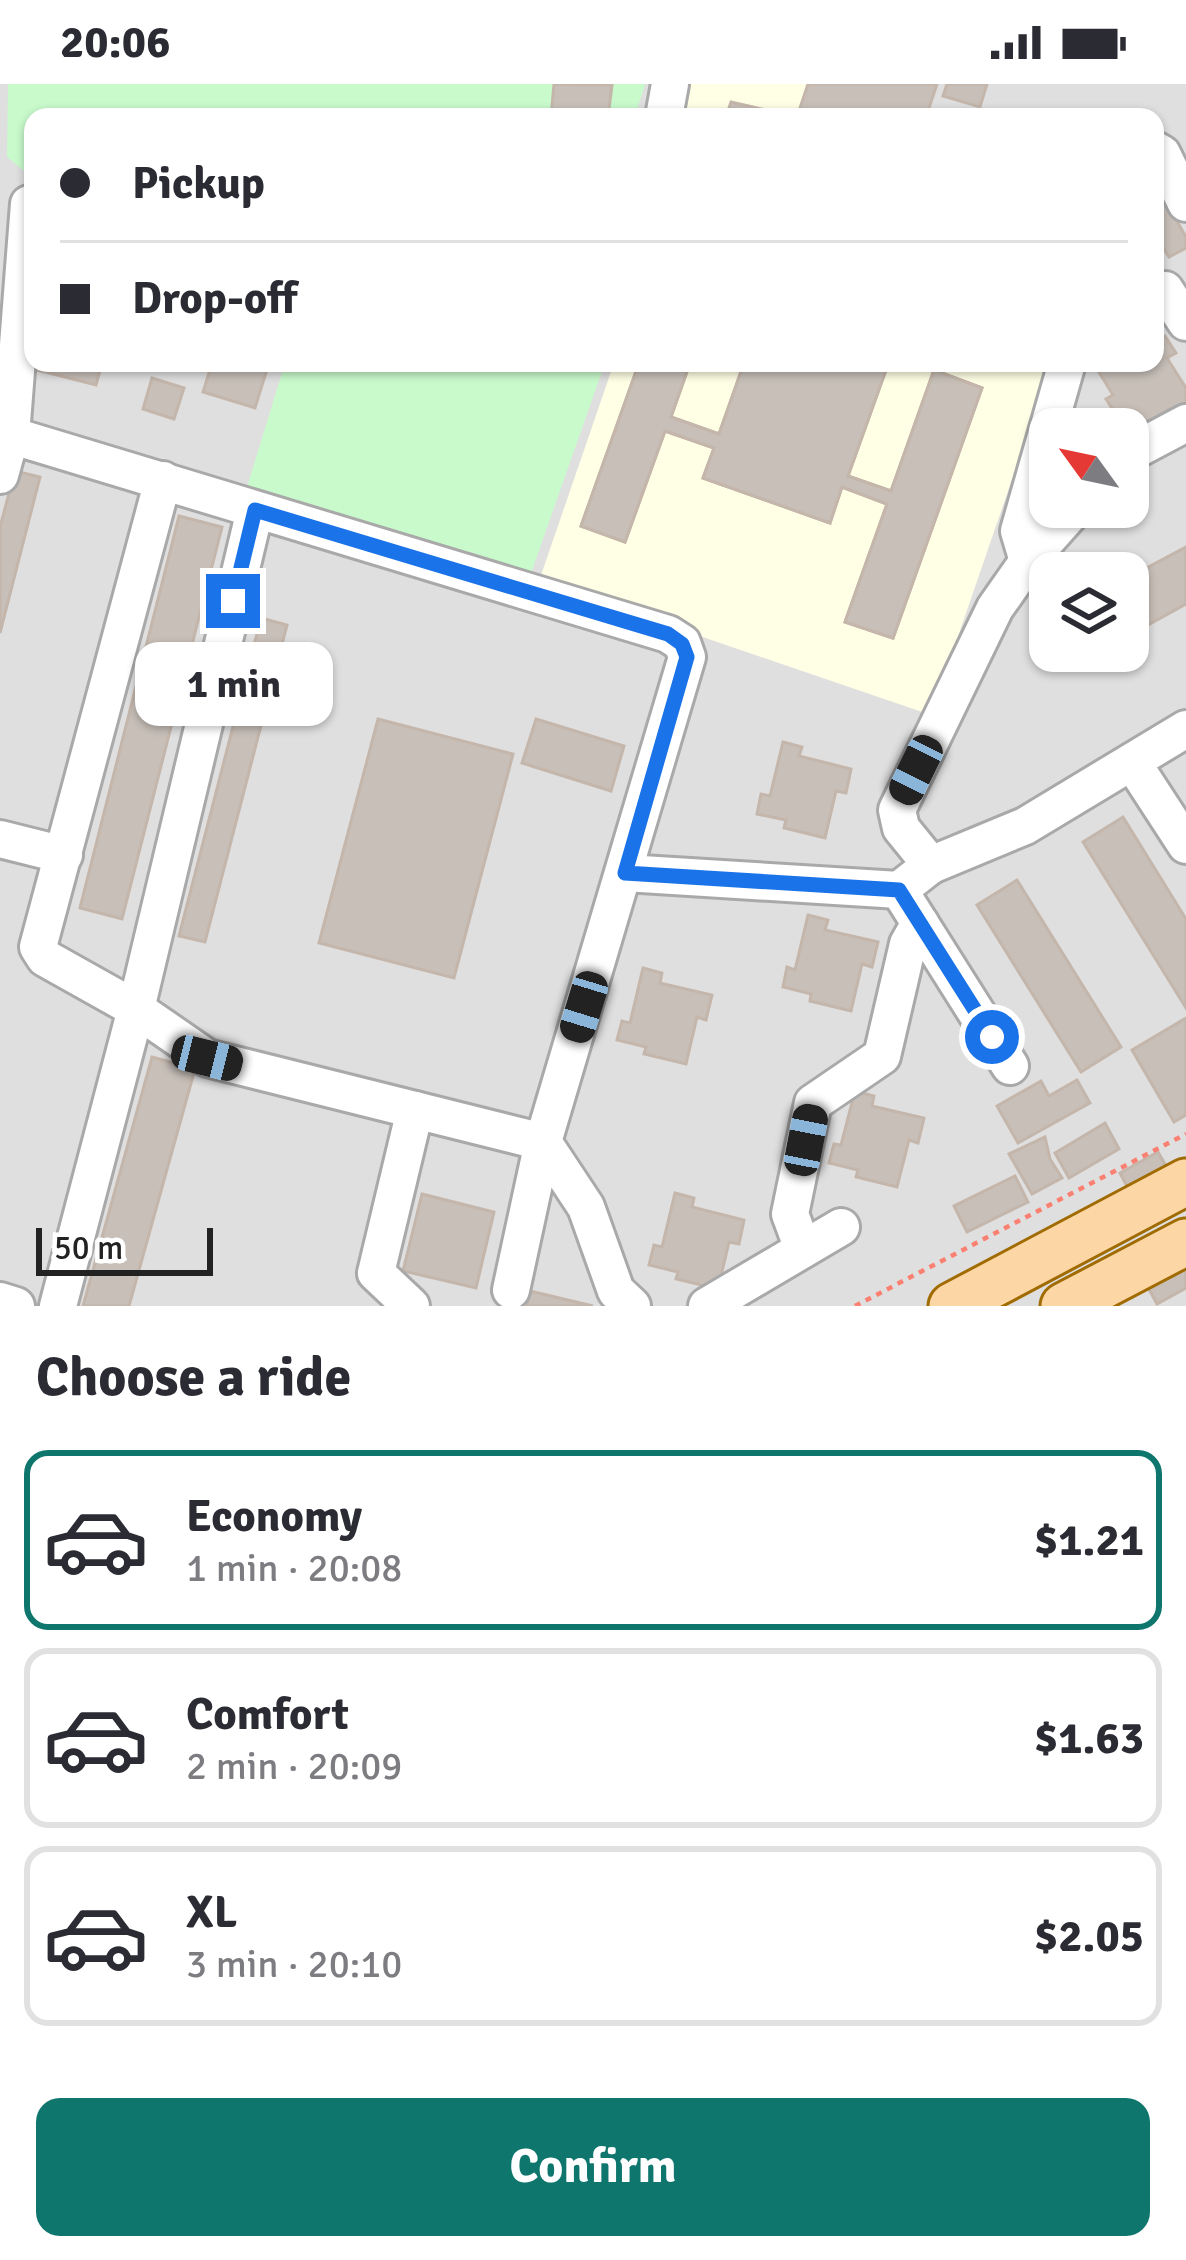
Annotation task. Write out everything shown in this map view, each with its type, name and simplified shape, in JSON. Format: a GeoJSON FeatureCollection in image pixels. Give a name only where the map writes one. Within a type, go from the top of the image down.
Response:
{"type":"FeatureCollection","features":[{"type":"Feature","properties":{"kind":"main road"},"geometry":{"type":"LineString","coordinates":[[952,1306],[1186,1182]]}},
{"type":"Feature","properties":{"kind":"main road"},"geometry":{"type":"LineString","coordinates":[[1064,1306],[1186,1242]]}},
{"type":"Feature","properties":{"kind":"street"},"geometry":{"type":"LineString","coordinates":[[1164,158],[1186,203]]}},
{"type":"Feature","properties":{"kind":"street"},"geometry":{"type":"LineString","coordinates":[[0,475],[24,252]]}},
{"type":"Feature","properties":{"kind":"street"},"geometry":{"type":"LineString","coordinates":[[1028,561],[1019,531],[1063,372]]}},
{"type":"Feature","properties":{"kind":"street"},"geometry":{"type":"LineString","coordinates":[[1149,443],[1186,423]]}},
{"type":"Feature","properties":{"kind":"street"},"geometry":{"type":"LineString","coordinates":[[5,433],[668,634],[682,644],[687,657],[543,1142],[511,1290]]}},
{"type":"Feature","properties":{"kind":"street"},"geometry":{"type":"LineString","coordinates":[[163,480],[38,947],[45,958],[136,1009],[207,1058],[543,1142],[586,1207],[616,1291],[632,1306]]}},
{"type":"Feature","properties":{"kind":"street"},"geometry":{"type":"LineString","coordinates":[[58,1306],[136,1009],[255,510]]}},
{"type":"Feature","properties":{"kind":"street"},"geometry":{"type":"LineString","coordinates":[[932,865],[901,828],[897,810],[995,608],[1057,528]]}},
{"type":"Feature","properties":{"kind":"street"},"geometry":{"type":"LineString","coordinates":[[625,873],[899,890],[932,865],[1025,826],[1186,729]]}},
{"type":"Feature","properties":{"kind":"street"},"geometry":{"type":"LineString","coordinates":[[1132,762],[1186,845]]}},
{"type":"Feature","properties":{"kind":"street"},"geometry":{"type":"LineString","coordinates":[[0,839],[64,855]]}},
{"type":"Feature","properties":{"kind":"street"},"geometry":{"type":"LineString","coordinates":[[899,890],[1010,1066]]}},
{"type":"Feature","properties":{"kind":"street"},"geometry":{"type":"LineString","coordinates":[[803,1249],[790,1214],[813,1103],[882,1056],[908,944],[920,923]]}},
{"type":"Feature","properties":{"kind":"street"},"geometry":{"type":"LineString","coordinates":[[410,1306],[376,1273],[415,1110]]}},
{"type":"Feature","properties":{"kind":"street"},"geometry":{"type":"LineString","coordinates":[[707,1306],[842,1227]]}},
{"type":"Feature","properties":{"kind":"street"},"geometry":{"type":"LineString","coordinates":[[0,1301],[16,1306]]}},
{"type":"Feature","properties":{"kind":"path"},"geometry":{"type":"LineString","coordinates":[[855,1306],[1186,1134]]}},
{"type":"Feature","properties":{"kind":"shaded area"},"geometry":{"type":"Polygon","coordinates":[[[0,84],[1186,84],[1186,1306],[0,1306],[0,84]]]}},
{"type":"Feature","properties":{"kind":"shaded area"},"geometry":{"type":"Polygon","coordinates":[[[656,84],[936,84],[929,108],[650,108],[656,84]]]}},
{"type":"Feature","properties":{"kind":"shaded area"},"geometry":{"type":"Polygon","coordinates":[[[611,372],[1049,372],[1037,408],[1029,408],[1029,430],[931,715],[539,581],[611,372]]]}},
{"type":"Feature","properties":{"kind":"green space"},"geometry":{"type":"Polygon","coordinates":[[[8,84],[645,84],[638,108],[24,108],[24,171],[7,157],[8,84]]]}},
{"type":"Feature","properties":{"kind":"green space"},"geometry":{"type":"Polygon","coordinates":[[[282,372],[602,372],[530,576],[247,487],[282,372]]]}},
{"type":"Feature","properties":{"kind":"building"},"geometry":{"type":"Polygon","coordinates":[[[554,84],[612,85],[609,108],[552,108],[554,84]]]}},
{"type":"Feature","properties":{"kind":"building"},"geometry":{"type":"Polygon","coordinates":[[[808,84],[937,84],[929,108],[800,108],[808,84]]]}},
{"type":"Feature","properties":{"kind":"building"},"geometry":{"type":"Polygon","coordinates":[[[947,84],[987,84],[980,107],[943,96],[947,84]]]}},
{"type":"Feature","properties":{"kind":"building"},"geometry":{"type":"Polygon","coordinates":[[[1164,198],[1186,237],[1186,248],[1169,257],[1164,249],[1164,198]]]}},
{"type":"Feature","properties":{"kind":"building"},"geometry":{"type":"Polygon","coordinates":[[[1165,336],[1176,353],[1167,358],[1186,388],[1186,410],[1175,417],[1169,409],[1149,422],[1149,408],[1112,408],[1106,399],[1113,395],[1099,372],[1164,372],[1165,336]]]}},
{"type":"Feature","properties":{"kind":"building"},"geometry":{"type":"Polygon","coordinates":[[[45,372],[100,372],[96,385],[45,372]]]}},
{"type":"Feature","properties":{"kind":"building"},"geometry":{"type":"Polygon","coordinates":[[[209,372],[266,372],[255,408],[203,392],[209,372]]]}},
{"type":"Feature","properties":{"kind":"building"},"geometry":{"type":"Polygon","coordinates":[[[636,372],[687,372],[671,417],[719,434],[741,372],[885,372],[848,476],[891,491],[933,372],[982,388],[893,638],[845,622],[887,504],[842,487],[830,523],[703,478],[714,448],[665,431],[625,542],[581,526],[636,372]],[[786,391],[765,448],[799,460],[819,403],[786,391]]]}},
{"type":"Feature","properties":{"kind":"building"},"geometry":{"type":"Polygon","coordinates":[[[636,372],[687,372],[671,417],[719,434],[741,372],[885,372],[848,476],[891,491],[933,372],[982,388],[893,638],[845,622],[887,504],[842,487],[830,523],[703,478],[714,448],[665,431],[625,542],[581,526],[636,372]]]}},
{"type":"Feature","properties":{"kind":"building"},"geometry":{"type":"Polygon","coordinates":[[[152,378],[184,388],[174,419],[143,409],[152,378]]]}},
{"type":"Feature","properties":{"kind":"building"},"geometry":{"type":"Polygon","coordinates":[[[15,471],[40,477],[0,633],[0,527],[15,471]]]}},
{"type":"Feature","properties":{"kind":"building"},"geometry":{"type":"Polygon","coordinates":[[[179,516],[222,527],[122,919],[80,908],[179,516]]]}},
{"type":"Feature","properties":{"kind":"building"},"geometry":{"type":"Polygon","coordinates":[[[1186,547],[1186,604],[1149,624],[1149,567],[1186,547]]]}},
{"type":"Feature","properties":{"kind":"building"},"geometry":{"type":"Polygon","coordinates":[[[261,618],[287,625],[205,942],[179,936],[261,618]]]}},
{"type":"Feature","properties":{"kind":"building"},"geometry":{"type":"Polygon","coordinates":[[[378,719],[513,754],[454,978],[319,943],[378,719]]]}},
{"type":"Feature","properties":{"kind":"building"},"geometry":{"type":"Polygon","coordinates":[[[536,719],[624,746],[611,791],[522,763],[536,719]]]}},
{"type":"Feature","properties":{"kind":"building"},"geometry":{"type":"Polygon","coordinates":[[[783,742],[802,747],[799,756],[851,769],[846,793],[836,791],[825,838],[784,828],[786,820],[757,814],[761,794],[770,796],[783,742]]]}},
{"type":"Feature","properties":{"kind":"building"},"geometry":{"type":"Polygon","coordinates":[[[1123,817],[1186,919],[1186,1008],[1083,842],[1123,817]]]}},
{"type":"Feature","properties":{"kind":"building"},"geometry":{"type":"Polygon","coordinates":[[[1017,880],[1121,1047],[1081,1072],[977,905],[1017,880]]]}},
{"type":"Feature","properties":{"kind":"building"},"geometry":{"type":"Polygon","coordinates":[[[808,915],[828,920],[825,930],[878,942],[872,967],[862,964],[851,1011],[810,1001],[811,994],[783,987],[787,967],[795,970],[808,915]]]}},
{"type":"Feature","properties":{"kind":"building"},"geometry":{"type":"Polygon","coordinates":[[[643,968],[662,973],[660,983],[712,995],[706,1020],[697,1017],[686,1064],[644,1054],[646,1047],[617,1040],[622,1021],[630,1023],[643,968]]]}},
{"type":"Feature","properties":{"kind":"building"},"geometry":{"type":"Polygon","coordinates":[[[1186,1018],[1186,1115],[1174,1122],[1132,1050],[1186,1018]]]}},
{"type":"Feature","properties":{"kind":"building"},"geometry":{"type":"Polygon","coordinates":[[[152,1057],[195,1069],[129,1306],[83,1306],[152,1057]]]}},
{"type":"Feature","properties":{"kind":"building"},"geometry":{"type":"Polygon","coordinates":[[[1077,1080],[1090,1103],[1018,1143],[997,1106],[1041,1081],[1049,1096],[1077,1080]]]}},
{"type":"Feature","properties":{"kind":"building"},"geometry":{"type":"Polygon","coordinates":[[[855,1091],[874,1096],[872,1106],[924,1118],[918,1143],[909,1140],[897,1187],[856,1177],[858,1170],[829,1163],[834,1144],[841,1145],[855,1091]]]}},
{"type":"Feature","properties":{"kind":"building"},"geometry":{"type":"Polygon","coordinates":[[[1105,1123],[1119,1149],[1069,1178],[1055,1153],[1105,1123]]]}},
{"type":"Feature","properties":{"kind":"building"},"geometry":{"type":"Polygon","coordinates":[[[1045,1137],[1050,1159],[1062,1178],[1032,1194],[1009,1154],[1045,1137]]]}},
{"type":"Feature","properties":{"kind":"building"},"geometry":{"type":"Polygon","coordinates":[[[1158,1152],[1169,1171],[1130,1192],[1120,1173],[1158,1152]]]}},
{"type":"Feature","properties":{"kind":"building"},"geometry":{"type":"Polygon","coordinates":[[[1015,1176],[1028,1202],[967,1232],[954,1206],[1015,1176]]]}},
{"type":"Feature","properties":{"kind":"building"},"geometry":{"type":"Polygon","coordinates":[[[675,1193],[694,1198],[692,1207],[744,1220],[739,1244],[729,1242],[718,1289],[676,1279],[678,1272],[649,1265],[654,1245],[662,1247],[675,1193]]]}},
{"type":"Feature","properties":{"kind":"building"},"geometry":{"type":"Polygon","coordinates":[[[422,1194],[494,1212],[476,1288],[403,1271],[422,1194]]]}},
{"type":"Feature","properties":{"kind":"building"},"geometry":{"type":"Polygon","coordinates":[[[1186,1258],[1186,1288],[1157,1304],[1144,1280],[1186,1258]]]}},
{"type":"Feature","properties":{"kind":"building"},"geometry":{"type":"Polygon","coordinates":[[[530,1291],[593,1306],[527,1306],[530,1291]]]}},
{"type":"Feature","properties":{"kind":"route"},"geometry":{"type":"LineString","coordinates":[[233,601],[255,510],[668,634],[682,644],[687,657],[625,873],[899,890],[992,1037]]}}]}
